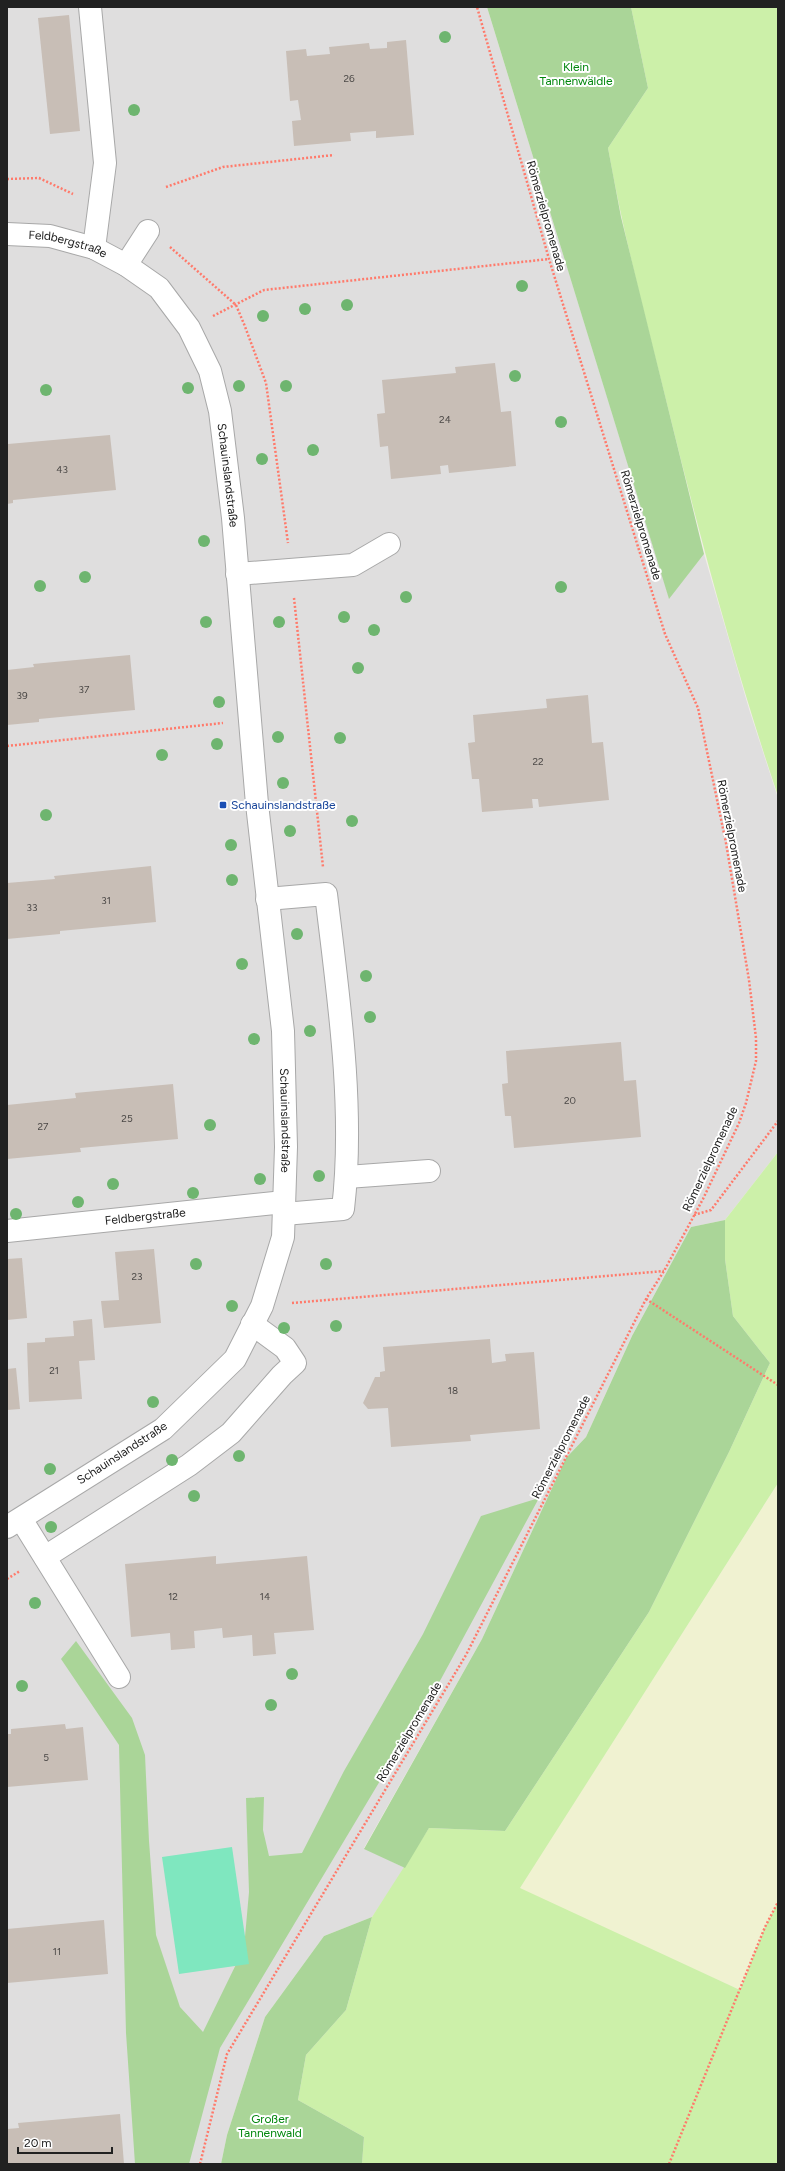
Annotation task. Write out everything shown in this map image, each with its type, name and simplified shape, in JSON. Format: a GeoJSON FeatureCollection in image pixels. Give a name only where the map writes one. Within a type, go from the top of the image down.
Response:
{"type":"FeatureCollection","features":[{"type":"Feature","properties":{"kind":"street"},"geometry":{"type":"LineString","coordinates":[[90,7],[105,163],[94,248]]}},
{"type":"Feature","properties":{"kind":"street"},"geometry":{"type":"LineString","coordinates":[[126,265],[148,230]]}},
{"type":"Feature","properties":{"kind":"street","name":"Feldbergstraße"},"geometry":{"type":"LineString","coordinates":[[7,234],[50,236],[94,248],[126,265]]}},
{"type":"Feature","properties":{"kind":"street","name":"Schauinslandstraße"},"geometry":{"type":"LineString","coordinates":[[14,1523],[163,1428],[235,1359],[257,1315],[283,1237],[286,1147],[283,1031],[267,899],[249,721],[233,518],[220,411],[210,371],[190,328],[159,288],[126,265]]}},
{"type":"Feature","properties":{"kind":"street"},"geometry":{"type":"LineString","coordinates":[[237,574],[353,565],[388,544]]}},
{"type":"Feature","properties":{"kind":"street"},"geometry":{"type":"LineString","coordinates":[[267,899],[326,894],[339,1011],[346,1110],[347,1177],[429,1172]]}},
{"type":"Feature","properties":{"kind":"street","name":"Feldbergstraße"},"geometry":{"type":"LineString","coordinates":[[7,1231],[284,1208],[343,1209],[347,1177]]}},
{"type":"Feature","properties":{"kind":"street"},"geometry":{"type":"LineString","coordinates":[[45,1557],[190,1465],[225,1438],[282,1375],[295,1363],[285,1348],[257,1315]]}},
{"type":"Feature","properties":{"kind":"street"},"geometry":{"type":"LineString","coordinates":[[14,1523],[45,1557],[119,1677]]}},
{"type":"Feature","properties":{"kind":"path","name":"Römerzielpromenade"},"geometry":{"type":"LineString","coordinates":[[200,2164],[227,2054],[466,1654],[646,1299],[664,1271],[694,1215],[740,1123],[753,1079],[756,1061],[756,1038],[749,980],[726,844],[698,708],[665,634],[549,259],[477,7]]}},
{"type":"Feature","properties":{"kind":"path"},"geometry":{"type":"LineString","coordinates":[[166,187],[223,167],[334,155]]}},
{"type":"Feature","properties":{"kind":"path"},"geometry":{"type":"LineString","coordinates":[[190,328],[264,290],[549,259]]}},
{"type":"Feature","properties":{"kind":"path"},"geometry":{"type":"LineString","coordinates":[[7,746],[249,721]]}},
{"type":"Feature","properties":{"kind":"path"},"geometry":{"type":"LineString","coordinates":[[694,1215],[711,1210],[778,1121]]}},
{"type":"Feature","properties":{"kind":"path"},"geometry":{"type":"LineString","coordinates":[[257,1315],[664,1271]]}},
{"type":"Feature","properties":{"kind":"path"},"geometry":{"type":"LineString","coordinates":[[646,1299],[778,1385]]}},
{"type":"Feature","properties":{"kind":"path"},"geometry":{"type":"LineString","coordinates":[[669,2164],[765,1927],[778,1902]]}},
{"type":"Feature","properties":{"kind":"shaded area"},"geometry":{"type":"Polygon","coordinates":[[[7,7],[487,7],[669,598],[704,554],[749,709],[778,798],[778,1152],[725,1220],[691,1227],[632,1336],[586,1437],[566,1458],[482,1639],[364,1848],[405,1868],[372,1917],[324,1936],[265,2017],[227,2135],[221,2164],[7,2164],[7,7]]]}},
{"type":"Feature","properties":{"kind":"green space","name":"Klein Tannenwäldle"},"geometry":{"type":"Polygon","coordinates":[[[487,7],[631,7],[648,88],[608,148],[621,217],[704,554],[669,599],[487,7]]]}},
{"type":"Feature","properties":{"kind":"green space"},"geometry":{"type":"Polygon","coordinates":[[[631,7],[778,7],[778,796],[732,648],[691,500],[620,211],[608,148],[648,88],[631,7]]]}},
{"type":"Feature","properties":{"kind":"green space"},"geometry":{"type":"Polygon","coordinates":[[[778,1152],[778,1483],[520,1888],[740,1990],[765,1927],[778,1902],[778,2164],[362,2164],[364,2137],[298,2100],[306,2055],[346,2010],[372,1917],[429,1828],[505,1831],[649,1612],[729,1452],[770,1363],[733,1316],[725,1259],[725,1220],[778,1152]]]}},
{"type":"Feature","properties":{"kind":"green space"},"geometry":{"type":"Polygon","coordinates":[[[725,1220],[725,1259],[733,1316],[770,1363],[729,1452],[649,1612],[505,1831],[429,1828],[405,1868],[364,1849],[482,1639],[566,1458],[586,1437],[632,1336],[691,1227],[725,1220]]]}},
{"type":"Feature","properties":{"kind":"green space"},"geometry":{"type":"Polygon","coordinates":[[[778,1483],[778,1902],[765,1927],[740,1990],[519,1889],[778,1483]]]}},
{"type":"Feature","properties":{"kind":"green space"},"geometry":{"type":"Polygon","coordinates":[[[539,1498],[441,1679],[220,2048],[189,2164],[135,2164],[126,2033],[119,1745],[61,1659],[76,1641],[132,1718],[145,1755],[149,1841],[156,1935],[180,2007],[203,2032],[244,1948],[249,1892],[246,1798],[264,1797],[263,1830],[269,1856],[302,1853],[344,1771],[423,1634],[481,1516],[539,1498]]]}},
{"type":"Feature","properties":{"kind":"green space"},"geometry":{"type":"Polygon","coordinates":[[[232,1847],[249,1964],[179,1974],[162,1857],[232,1847]]]}},
{"type":"Feature","properties":{"kind":"green space","name":"Großer Tannenwald"},"geometry":{"type":"Polygon","coordinates":[[[372,1917],[346,2010],[306,2055],[298,2100],[364,2137],[362,2164],[221,2164],[227,2135],[265,2017],[324,1936],[372,1917]]]}},
{"type":"Feature","properties":{"kind":"building"},"geometry":{"type":"Polygon","coordinates":[[[69,15],[80,131],[50,134],[38,18],[69,15]]]}},
{"type":"Feature","properties":{"kind":"building"},"geometry":{"type":"Polygon","coordinates":[[[406,40],[414,135],[376,138],[376,131],[350,133],[351,141],[294,146],[292,121],[301,120],[298,100],[290,101],[286,51],[306,49],[307,56],[330,54],[329,47],[369,43],[370,49],[387,48],[387,42],[406,40]]]}},
{"type":"Feature","properties":{"kind":"building"},"geometry":{"type":"Polygon","coordinates":[[[495,363],[501,412],[511,411],[516,466],[449,473],[448,465],[440,466],[441,474],[391,479],[388,446],[380,447],[377,414],[385,413],[382,380],[456,373],[455,367],[495,363]]]}},
{"type":"Feature","properties":{"kind":"building"},"geometry":{"type":"Polygon","coordinates":[[[110,435],[116,490],[13,500],[13,503],[7,504],[8,444],[110,435]]]}},
{"type":"Feature","properties":{"kind":"building"},"geometry":{"type":"Polygon","coordinates":[[[130,655],[135,710],[39,719],[39,722],[7,725],[7,670],[34,667],[33,664],[130,655]]]}},
{"type":"Feature","properties":{"kind":"building"},"geometry":{"type":"Polygon","coordinates":[[[588,695],[592,743],[603,742],[609,800],[539,807],[538,799],[532,799],[533,808],[482,812],[479,779],[472,779],[468,743],[475,742],[473,715],[547,708],[546,699],[588,695]]]}},
{"type":"Feature","properties":{"kind":"building"},"geometry":{"type":"Polygon","coordinates":[[[151,866],[156,922],[60,931],[60,934],[7,939],[7,883],[55,879],[54,876],[151,866]]]}},
{"type":"Feature","properties":{"kind":"building"},"geometry":{"type":"Polygon","coordinates":[[[621,1042],[624,1081],[636,1080],[641,1137],[514,1148],[511,1116],[505,1116],[502,1084],[508,1083],[506,1051],[621,1042]]]}},
{"type":"Feature","properties":{"kind":"building"},"geometry":{"type":"Polygon","coordinates":[[[173,1084],[178,1139],[80,1148],[81,1152],[7,1159],[7,1105],[76,1098],[75,1093],[173,1084]]]}},
{"type":"Feature","properties":{"kind":"building"},"geometry":{"type":"Polygon","coordinates":[[[154,1249],[161,1323],[104,1328],[101,1301],[119,1300],[115,1252],[154,1249]]]}},
{"type":"Feature","properties":{"kind":"building"},"geometry":{"type":"Polygon","coordinates":[[[22,1258],[27,1318],[7,1320],[7,1259],[22,1258]]]}},
{"type":"Feature","properties":{"kind":"building"},"geometry":{"type":"Polygon","coordinates":[[[92,1319],[95,1360],[79,1361],[82,1399],[29,1402],[27,1343],[45,1342],[45,1338],[74,1336],[73,1321],[92,1319]]]}},
{"type":"Feature","properties":{"kind":"building"},"geometry":{"type":"Polygon","coordinates":[[[490,1339],[492,1363],[506,1361],[505,1354],[534,1352],[540,1429],[470,1435],[471,1441],[391,1447],[388,1408],[368,1409],[363,1403],[375,1377],[380,1377],[380,1372],[385,1371],[383,1347],[490,1339]]]}},
{"type":"Feature","properties":{"kind":"building"},"geometry":{"type":"Polygon","coordinates":[[[16,1368],[20,1409],[7,1410],[7,1369],[16,1368]]]}},
{"type":"Feature","properties":{"kind":"building"},"geometry":{"type":"Polygon","coordinates":[[[216,1556],[216,1564],[307,1556],[314,1630],[274,1633],[276,1654],[253,1656],[252,1635],[223,1638],[222,1628],[194,1631],[195,1648],[171,1650],[170,1633],[131,1637],[125,1564],[216,1556]]]}},
{"type":"Feature","properties":{"kind":"building"},"geometry":{"type":"Polygon","coordinates":[[[65,1724],[66,1729],[83,1727],[88,1780],[7,1787],[7,1734],[11,1734],[11,1729],[65,1724]]]}},
{"type":"Feature","properties":{"kind":"building"},"geometry":{"type":"Polygon","coordinates":[[[104,1920],[108,1974],[7,1983],[7,1929],[104,1920]]]}},
{"type":"Feature","properties":{"kind":"building"},"geometry":{"type":"Polygon","coordinates":[[[120,2114],[124,2164],[7,2164],[7,2129],[19,2128],[18,2123],[120,2114]]]}},
{"type":"Feature","properties":{"kind":"place","name":"Schauinslandstraße"},"geometry":{"type":"Point","coordinates":[223,805]}}]}
